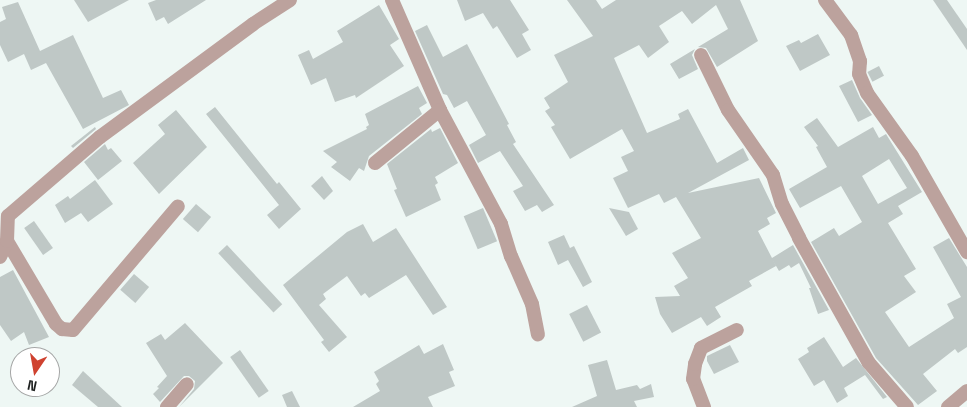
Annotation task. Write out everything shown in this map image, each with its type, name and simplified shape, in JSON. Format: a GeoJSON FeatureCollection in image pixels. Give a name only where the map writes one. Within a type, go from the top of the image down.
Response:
{"type":"FeatureCollection","features":[{"type":"Feature","properties":{"kind":"street"},"geometry":{"type":"LineString","coordinates":[[178,206],[73,330],[62,329],[56,324],[7,241],[4,215],[100,137],[253,24],[290,0]]}},
{"type":"Feature","properties":{"kind":"street"},"geometry":{"type":"LineString","coordinates":[[392,0],[440,110],[501,224],[511,256],[532,304],[538,334]]}},
{"type":"Feature","properties":{"kind":"street"},"geometry":{"type":"LineString","coordinates":[[825,0],[851,35],[860,61],[859,74],[867,93],[912,156],[967,252]]}},
{"type":"Feature","properties":{"kind":"street"},"geometry":{"type":"LineString","coordinates":[[701,55],[728,110],[773,175],[782,204],[869,363],[907,407]]}},
{"type":"Feature","properties":{"kind":"street"},"geometry":{"type":"LineString","coordinates":[[375,163],[440,110]]}},
{"type":"Feature","properties":{"kind":"street"},"geometry":{"type":"LineString","coordinates":[[0,257],[7,241]]}},
{"type":"Feature","properties":{"kind":"street"},"geometry":{"type":"LineString","coordinates":[[704,407],[694,379],[695,364],[701,348],[736,330]]}},
{"type":"Feature","properties":{"kind":"street"},"geometry":{"type":"LineString","coordinates":[[166,407],[187,384]]}},
{"type":"Feature","properties":{"kind":"street"},"geometry":{"type":"LineString","coordinates":[[948,407],[967,391]]}},
{"type":"Feature","properties":{"kind":"building"},"geometry":{"type":"Polygon","coordinates":[[[74,0],[129,0],[88,22],[74,0]]]}},
{"type":"Feature","properties":{"kind":"building"},"geometry":{"type":"Polygon","coordinates":[[[156,0],[206,0],[168,24],[164,17],[156,21],[148,3],[156,0]]]}},
{"type":"Feature","properties":{"kind":"building"},"geometry":{"type":"Polygon","coordinates":[[[457,0],[510,0],[529,30],[522,34],[531,50],[517,58],[497,26],[493,29],[483,13],[465,21],[457,0]]]}},
{"type":"Feature","properties":{"kind":"building"},"geometry":{"type":"Polygon","coordinates":[[[567,0],[596,0],[602,9],[616,0],[740,0],[758,41],[717,67],[706,48],[698,47],[728,29],[716,5],[692,24],[682,11],[659,26],[669,42],[648,58],[639,45],[614,58],[647,133],[680,119],[678,114],[688,109],[717,163],[743,148],[749,160],[688,193],[759,178],[776,213],[767,218],[770,224],[758,231],[772,258],[793,245],[829,310],[818,314],[809,288],[811,288],[799,263],[791,268],[789,265],[779,271],[772,259],[776,266],[749,281],[752,286],[715,307],[721,317],[707,326],[701,317],[672,333],[660,314],[655,297],[680,296],[674,286],[688,278],[672,253],[701,238],[676,197],[664,203],[659,194],[628,208],[613,178],[628,171],[621,157],[634,151],[622,129],[570,159],[551,127],[555,125],[545,111],[550,108],[544,98],[568,82],[554,55],[593,36],[567,0]]]}},
{"type":"Feature","properties":{"kind":"building"},"geometry":{"type":"Polygon","coordinates":[[[933,0],[947,0],[967,29],[967,50],[933,0]]]}},
{"type":"Feature","properties":{"kind":"building"},"geometry":{"type":"Polygon","coordinates":[[[18,2],[40,51],[73,35],[103,98],[121,90],[129,105],[83,129],[46,63],[31,70],[24,54],[8,62],[0,45],[0,22],[6,19],[2,7],[18,2]]]}},
{"type":"Feature","properties":{"kind":"building"},"geometry":{"type":"Polygon","coordinates":[[[379,5],[399,39],[390,45],[404,66],[356,98],[355,95],[335,102],[326,78],[311,85],[298,55],[309,50],[313,59],[343,42],[337,31],[379,5]]]}},
{"type":"Feature","properties":{"kind":"building"},"geometry":{"type":"Polygon","coordinates":[[[427,25],[443,57],[467,44],[509,124],[507,125],[516,142],[513,144],[554,205],[542,212],[537,205],[525,211],[513,191],[523,186],[500,151],[478,163],[469,145],[486,135],[467,101],[454,108],[447,95],[443,94],[415,31],[427,25]]]}},
{"type":"Feature","properties":{"kind":"building"},"geometry":{"type":"Polygon","coordinates":[[[818,34],[830,55],[800,71],[786,46],[799,40],[801,43],[818,34]]]}},
{"type":"Feature","properties":{"kind":"building"},"geometry":{"type":"Polygon","coordinates":[[[695,49],[692,55],[698,69],[679,79],[670,64],[695,49]]]}},
{"type":"Feature","properties":{"kind":"building"},"geometry":{"type":"Polygon","coordinates":[[[879,66],[884,76],[872,82],[867,72],[879,66]]]}},
{"type":"Feature","properties":{"kind":"building"},"geometry":{"type":"Polygon","coordinates":[[[852,80],[860,98],[872,115],[858,122],[839,86],[852,80]]]}},
{"type":"Feature","properties":{"kind":"building"},"geometry":{"type":"Polygon","coordinates":[[[418,86],[427,103],[419,108],[422,114],[369,156],[364,171],[359,168],[350,181],[331,167],[337,162],[323,151],[367,129],[366,127],[369,125],[365,114],[418,86]]]}},
{"type":"Feature","properties":{"kind":"building"},"geometry":{"type":"Polygon","coordinates":[[[215,107],[277,184],[279,182],[301,209],[279,229],[267,215],[279,205],[206,114],[215,107]]]}},
{"type":"Feature","properties":{"kind":"building"},"geometry":{"type":"Polygon","coordinates":[[[176,110],[207,147],[159,194],[133,163],[165,134],[158,125],[176,110]]]}},
{"type":"Feature","properties":{"kind":"building"},"geometry":{"type":"Polygon","coordinates":[[[817,118],[838,147],[873,127],[879,138],[886,134],[922,192],[898,206],[903,214],[888,223],[916,269],[904,276],[916,292],[885,312],[909,347],[954,318],[947,304],[961,297],[933,247],[949,238],[967,267],[967,347],[958,353],[955,349],[923,374],[937,391],[918,405],[876,358],[811,242],[834,228],[839,236],[862,222],[841,186],[800,208],[789,189],[827,167],[816,147],[818,146],[804,127],[817,118]],[[889,159],[862,176],[878,204],[907,188],[889,159]]]}},
{"type":"Feature","properties":{"kind":"building"},"geometry":{"type":"Polygon","coordinates":[[[95,127],[96,129],[73,148],[71,146],[95,127]]]}},
{"type":"Feature","properties":{"kind":"building"},"geometry":{"type":"Polygon","coordinates":[[[440,128],[458,163],[435,177],[438,183],[435,185],[441,200],[406,217],[394,190],[397,189],[387,164],[431,129],[432,132],[440,128]]]}},
{"type":"Feature","properties":{"kind":"building"},"geometry":{"type":"Polygon","coordinates":[[[105,144],[108,150],[111,148],[122,161],[98,180],[84,162],[105,144]]]}},
{"type":"Feature","properties":{"kind":"building"},"geometry":{"type":"Polygon","coordinates":[[[322,176],[333,191],[324,200],[311,186],[322,176]]]}},
{"type":"Feature","properties":{"kind":"building"},"geometry":{"type":"Polygon","coordinates":[[[95,180],[113,204],[88,222],[81,213],[65,223],[55,205],[68,196],[70,199],[95,180]]]}},
{"type":"Feature","properties":{"kind":"building"},"geometry":{"type":"Polygon","coordinates":[[[196,204],[211,217],[198,232],[183,219],[196,204]]]}},
{"type":"Feature","properties":{"kind":"building"},"geometry":{"type":"Polygon","coordinates":[[[483,208],[497,241],[478,249],[464,216],[483,208]]]}},
{"type":"Feature","properties":{"kind":"building"},"geometry":{"type":"Polygon","coordinates":[[[609,208],[629,212],[638,229],[626,236],[609,208]]]}},
{"type":"Feature","properties":{"kind":"building"},"geometry":{"type":"Polygon","coordinates":[[[34,221],[53,248],[43,255],[24,228],[34,221]]]}},
{"type":"Feature","properties":{"kind":"building"},"geometry":{"type":"Polygon","coordinates":[[[363,224],[373,242],[396,228],[447,307],[433,315],[406,275],[369,298],[365,293],[361,296],[347,276],[323,294],[326,299],[319,305],[347,337],[329,352],[321,342],[324,340],[283,285],[347,232],[363,224]]]}},
{"type":"Feature","properties":{"kind":"building"},"geometry":{"type":"Polygon","coordinates":[[[564,235],[570,248],[574,246],[592,282],[583,287],[568,260],[558,265],[548,242],[564,235]]]}},
{"type":"Feature","properties":{"kind":"building"},"geometry":{"type":"Polygon","coordinates":[[[227,245],[282,304],[273,312],[218,253],[227,245]]]}},
{"type":"Feature","properties":{"kind":"building"},"geometry":{"type":"Polygon","coordinates":[[[13,270],[49,337],[29,345],[24,332],[11,341],[0,325],[0,277],[13,270]]]}},
{"type":"Feature","properties":{"kind":"building"},"geometry":{"type":"Polygon","coordinates":[[[134,274],[149,287],[135,303],[120,290],[134,274]]]}},
{"type":"Feature","properties":{"kind":"building"},"geometry":{"type":"Polygon","coordinates":[[[587,305],[601,333],[583,342],[569,314],[587,305]]]}},
{"type":"Feature","properties":{"kind":"building"},"geometry":{"type":"Polygon","coordinates":[[[185,323],[223,363],[179,407],[194,389],[195,381],[189,376],[184,376],[160,402],[153,394],[167,376],[146,343],[161,334],[165,340],[185,323]]]}},
{"type":"Feature","properties":{"kind":"building"},"geometry":{"type":"Polygon","coordinates":[[[824,337],[843,367],[856,358],[887,397],[883,399],[865,375],[844,388],[848,396],[837,403],[824,380],[814,386],[798,359],[809,352],[807,348],[824,337]]]}},
{"type":"Feature","properties":{"kind":"building"},"geometry":{"type":"Polygon","coordinates":[[[443,344],[454,370],[449,372],[455,386],[428,397],[433,407],[353,407],[380,391],[376,384],[379,381],[374,372],[419,345],[424,354],[443,344]]]}},
{"type":"Feature","properties":{"kind":"building"},"geometry":{"type":"Polygon","coordinates":[[[730,345],[739,362],[714,374],[707,361],[707,356],[730,345]]]}},
{"type":"Feature","properties":{"kind":"building"},"geometry":{"type":"Polygon","coordinates":[[[240,350],[269,391],[259,398],[230,357],[240,350]]]}},
{"type":"Feature","properties":{"kind":"building"},"geometry":{"type":"Polygon","coordinates":[[[607,360],[616,390],[637,385],[640,389],[651,384],[654,397],[634,401],[637,407],[572,407],[597,396],[588,365],[607,360]]]}},
{"type":"Feature","properties":{"kind":"building"},"geometry":{"type":"Polygon","coordinates":[[[83,371],[122,407],[98,407],[72,385],[83,371]]]}},
{"type":"Feature","properties":{"kind":"building"},"geometry":{"type":"Polygon","coordinates":[[[292,391],[300,407],[287,407],[282,395],[292,391]]]}}]}
